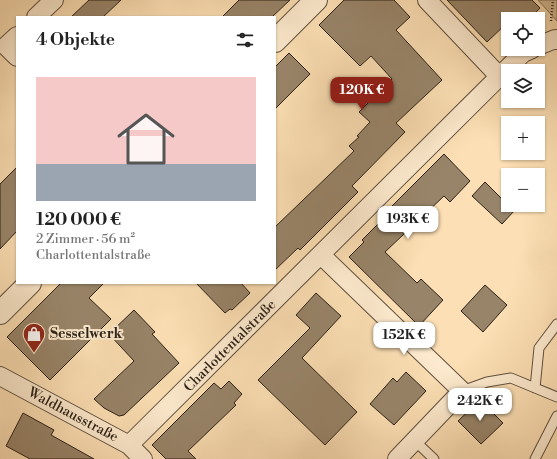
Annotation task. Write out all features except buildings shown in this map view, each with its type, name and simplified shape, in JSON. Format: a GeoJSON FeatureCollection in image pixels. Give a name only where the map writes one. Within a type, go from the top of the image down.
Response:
{"type":"FeatureCollection","features":[{"type":"Feature","properties":{"kind":"street"},"geometry":{"type":"LineString","coordinates":[[37,16],[54,0]]}},
{"type":"Feature","properties":{"kind":"street"},"geometry":{"type":"LineString","coordinates":[[276,40],[316,0]]}},
{"type":"Feature","properties":{"kind":"street"},"geometry":{"type":"LineString","coordinates":[[427,0],[500,77]]}},
{"type":"Feature","properties":{"kind":"street"},"geometry":{"type":"LineString","coordinates":[[16,37],[6,46],[16,56]]}},
{"type":"Feature","properties":{"kind":"street"},"geometry":{"type":"LineString","coordinates":[[545,44],[555,39],[557,40]]}},
{"type":"Feature","properties":{"kind":"street","name":"Charlottentalstraße"},"geometry":{"type":"LineString","coordinates":[[129,444],[500,77],[524,56]]}},
{"type":"Feature","properties":{"kind":"street"},"geometry":{"type":"LineString","coordinates":[[321,255],[462,391],[397,459]]}},
{"type":"Feature","properties":{"kind":"street"},"geometry":{"type":"LineString","coordinates":[[0,313],[29,284]]}},
{"type":"Feature","properties":{"kind":"street","name":"Waldhausstraße"},"geometry":{"type":"LineString","coordinates":[[0,376],[129,444],[143,459]]}},
{"type":"Feature","properties":{"kind":"lane"},"geometry":{"type":"LineString","coordinates":[[535,388],[538,348],[557,324]]}},
{"type":"Feature","properties":{"kind":"lane"},"geometry":{"type":"LineString","coordinates":[[462,391],[487,382],[511,378],[557,397]]}},
{"type":"Feature","properties":{"kind":"lane"},"geometry":{"type":"LineString","coordinates":[[535,459],[557,416]]}},
{"type":"Feature","properties":{"kind":"lane"},"geometry":{"type":"LineString","coordinates":[[415,441],[434,459]]}},
{"type":"Feature","properties":{"kind":"shaded area"},"geometry":{"type":"Polygon","coordinates":[[[538,0],[557,0],[557,21],[538,0]]]}},
{"type":"Feature","properties":{"kind":"place","name":"Sesselwerk"},"geometry":{"type":"Point","coordinates":[34,354]}}]}
